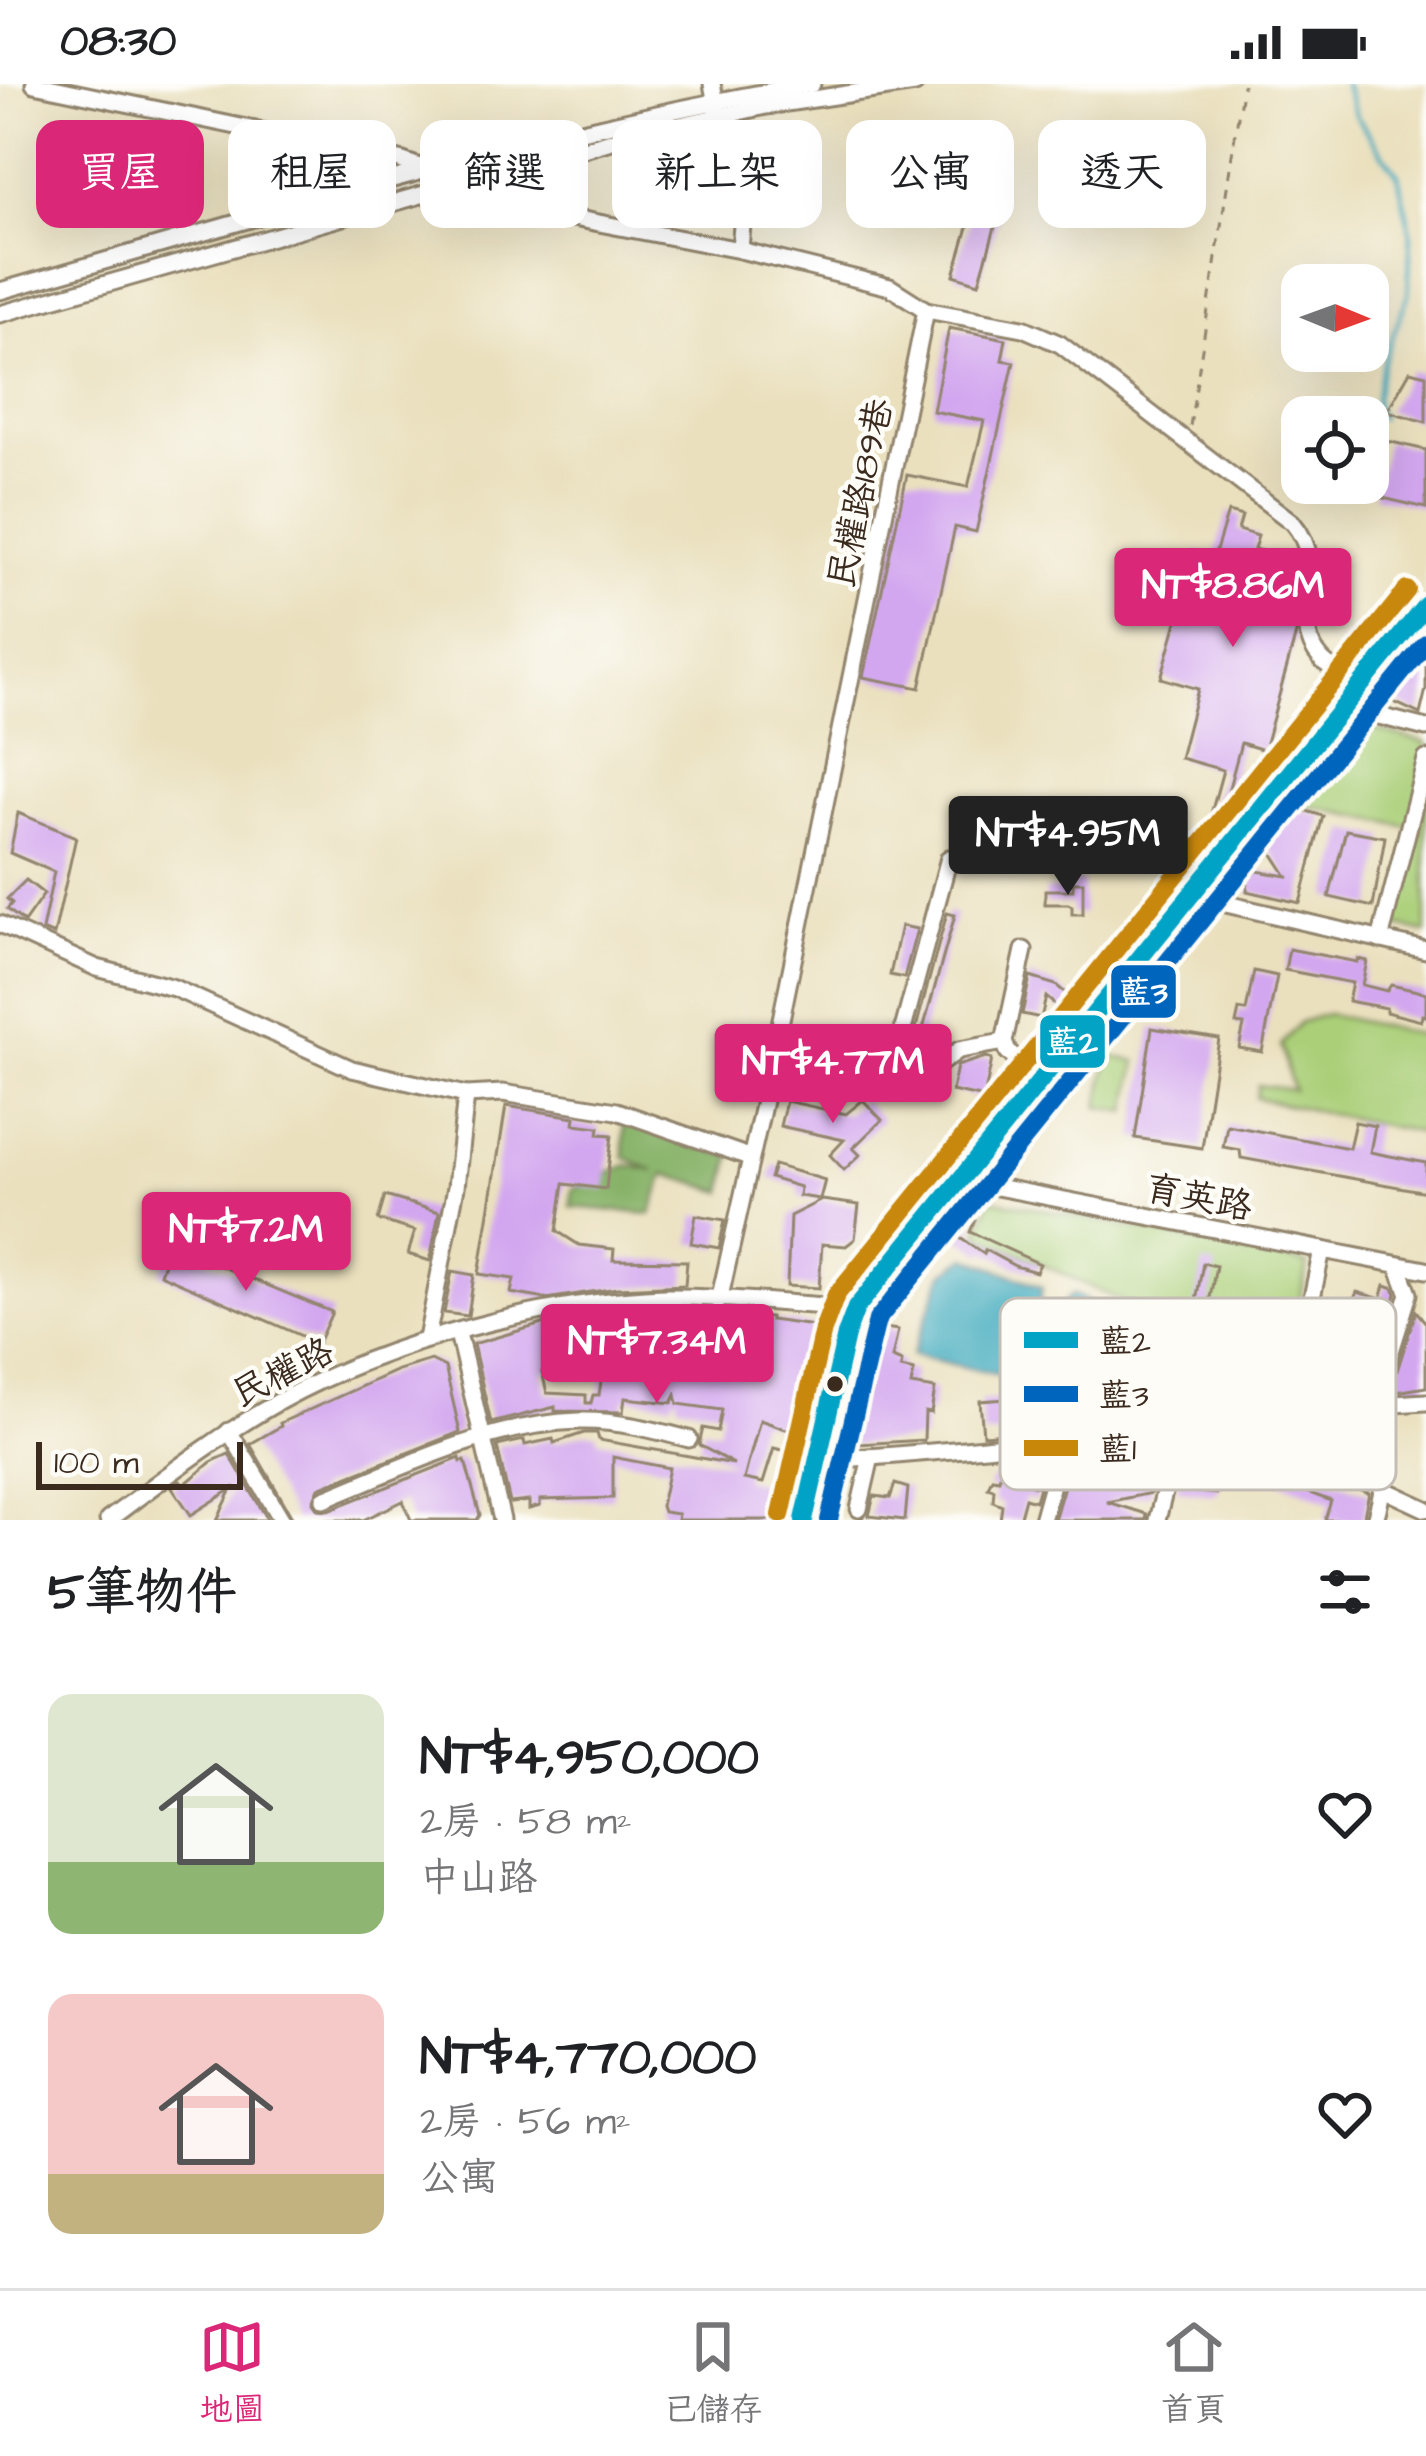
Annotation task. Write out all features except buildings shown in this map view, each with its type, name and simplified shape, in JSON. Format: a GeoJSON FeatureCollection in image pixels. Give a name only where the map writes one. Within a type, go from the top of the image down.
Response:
{"type":"FeatureCollection","features":[{"type":"Feature","properties":{"kind":"main road"},"geometry":{"type":"LineString","coordinates":[[804,1520],[856,1308],[1426,605]]}},
{"type":"Feature","properties":{"kind":"street"},"geometry":{"type":"LineString","coordinates":[[34,84],[400,160],[420,168]]}},
{"type":"Feature","properties":{"kind":"street"},"geometry":{"type":"LineString","coordinates":[[588,132],[714,101],[812,84]]}},
{"type":"Feature","properties":{"kind":"street"},"geometry":{"type":"LineString","coordinates":[[588,147],[714,101],[766,106],[915,84]]}},
{"type":"Feature","properties":{"kind":"street"},"geometry":{"type":"LineString","coordinates":[[714,101],[742,225],[740,250]]}},
{"type":"Feature","properties":{"kind":"street"},"geometry":{"type":"LineString","coordinates":[[0,291],[420,173]]}},
{"type":"Feature","properties":{"kind":"street"},"geometry":{"type":"LineString","coordinates":[[0,314],[420,193]]}},
{"type":"Feature","properties":{"kind":"street"},"geometry":{"type":"LineString","coordinates":[[588,221],[740,250],[890,287],[926,310],[1023,328],[1060,344],[1292,522],[1308,541],[1306,632],[1322,660],[1361,686]]}},
{"type":"Feature","properties":{"kind":"street","name":"民權路189巷"},"geometry":{"type":"LineString","coordinates":[[719,1301],[926,310]]}},
{"type":"Feature","properties":{"kind":"street"},"geometry":{"type":"LineString","coordinates":[[1344,707],[1426,728]]}},
{"type":"Feature","properties":{"kind":"street"},"geometry":{"type":"LineString","coordinates":[[1380,940],[1426,759]]}},
{"type":"Feature","properties":{"kind":"street"},"geometry":{"type":"LineString","coordinates":[[768,1083],[887,1089],[949,858]]}},
{"type":"Feature","properties":{"kind":"street"},"geometry":{"type":"LineString","coordinates":[[1187,895],[1426,950]]}},
{"type":"Feature","properties":{"kind":"street"},"geometry":{"type":"LineString","coordinates":[[0,924],[97,968],[174,988],[352,1069],[466,1095],[502,1093],[617,1111],[749,1156]]}},
{"type":"Feature","properties":{"kind":"street"},"geometry":{"type":"LineString","coordinates":[[1024,950],[1004,1042],[1008,1052],[1042,1077]]}},
{"type":"Feature","properties":{"kind":"street"},"geometry":{"type":"LineString","coordinates":[[912,1075],[924,1075],[959,1050],[1004,1042]]}},
{"type":"Feature","properties":{"kind":"street"},"geometry":{"type":"LineString","coordinates":[[428,1339],[456,1187],[466,1095]]}},
{"type":"Feature","properties":{"kind":"street","name":"育英路"},"geometry":{"type":"LineString","coordinates":[[961,1180],[1426,1270]]}},
{"type":"Feature","properties":{"kind":"street"},"geometry":{"type":"LineString","coordinates":[[1312,1298],[1322,1250]]}},
{"type":"Feature","properties":{"kind":"street"},"geometry":{"type":"LineString","coordinates":[[1396,1335],[1409,1294],[1398,1265]]}},
{"type":"Feature","properties":{"kind":"street","name":"民權路"},"geometry":{"type":"LineString","coordinates":[[108,1520],[229,1431],[284,1399],[428,1339],[584,1304],[668,1297],[856,1308]]}},
{"type":"Feature","properties":{"kind":"street"},"geometry":{"type":"LineString","coordinates":[[458,1333],[502,1520]]}},
{"type":"Feature","properties":{"kind":"street"},"geometry":{"type":"LineString","coordinates":[[1396,1404],[1426,1402]]}},
{"type":"Feature","properties":{"kind":"street"},"geometry":{"type":"LineString","coordinates":[[324,1498],[482,1436],[580,1421],[639,1426],[689,1439]]}},
{"type":"Feature","properties":{"kind":"street","name":"民權路"},"geometry":{"type":"LineString","coordinates":[[229,1431],[282,1520]]}},
{"type":"Feature","properties":{"kind":"street"},"geometry":{"type":"LineString","coordinates":[[819,1460],[1000,1446]]}},
{"type":"Feature","properties":{"kind":"street"},"geometry":{"type":"LineString","coordinates":[[859,1509],[872,1457]]}},
{"type":"Feature","properties":{"kind":"street"},"geometry":{"type":"LineString","coordinates":[[1042,1520],[1050,1490]]}},
{"type":"Feature","properties":{"kind":"street"},"geometry":{"type":"LineString","coordinates":[[1156,1520],[1164,1490]]}},
{"type":"Feature","properties":{"kind":"street"},"geometry":{"type":"LineString","coordinates":[[1375,1520],[1383,1490]]}},
{"type":"Feature","properties":{"kind":"street"},"geometry":{"type":"LineString","coordinates":[[1385,1490],[1426,1509]]}},
{"type":"Feature","properties":{"kind":"path"},"geometry":{"type":"LineString","coordinates":[[1188,441],[1243,84]]}},
{"type":"Feature","properties":{"kind":"green space"},"geometry":{"type":"Polygon","coordinates":[[[1346,722],[1426,743],[1426,933],[1394,926],[1420,829],[1293,803],[1346,722]]]}},
{"type":"Feature","properties":{"kind":"green space"},"geometry":{"type":"Polygon","coordinates":[[[1327,1014],[1426,1036],[1426,1134],[1256,1098],[1258,1085],[1293,1090],[1281,1045],[1300,1022],[1327,1014]]]}},
{"type":"Feature","properties":{"kind":"green space"},"geometry":{"type":"Polygon","coordinates":[[[1108,1056],[1137,1061],[1128,1112],[1099,1107],[1108,1056]]]}},
{"type":"Feature","properties":{"kind":"green space"},"geometry":{"type":"Polygon","coordinates":[[[624,1123],[731,1156],[724,1192],[665,1174],[651,1214],[571,1207],[572,1190],[627,1165],[655,1171],[624,1157],[624,1123]]]}},
{"type":"Feature","properties":{"kind":"green space"},"geometry":{"type":"Polygon","coordinates":[[[991,1199],[1308,1264],[1300,1298],[1114,1298],[978,1234],[991,1199]]]}},
{"type":"Feature","properties":{"kind":"water"},"geometry":{"type":"Polygon","coordinates":[[[967,1257],[1042,1287],[1040,1298],[1000,1298],[1000,1375],[912,1355],[943,1274],[967,1257]]]}},
{"type":"Feature","properties":{"kind":"waterway"},"geometry":{"type":"LineString","coordinates":[[1344,84],[1357,117],[1398,175],[1411,234],[1408,295],[1383,362],[1376,396]]}},
{"type":"Feature","properties":{"kind":"transit line","name":"藍1"},"geometry":{"type":"LineString","coordinates":[[781,1515],[823,1330],[836,1295],[1407,590]]}},
{"type":"Feature","properties":{"kind":"transit line","name":"藍2"},"geometry":{"type":"LineString","coordinates":[[804,1520],[856,1308],[1426,605]]}},
{"type":"Feature","properties":{"kind":"transit line","name":"藍3"},"geometry":{"type":"LineString","coordinates":[[829,1520],[877,1320],[1426,643]]}}]}
